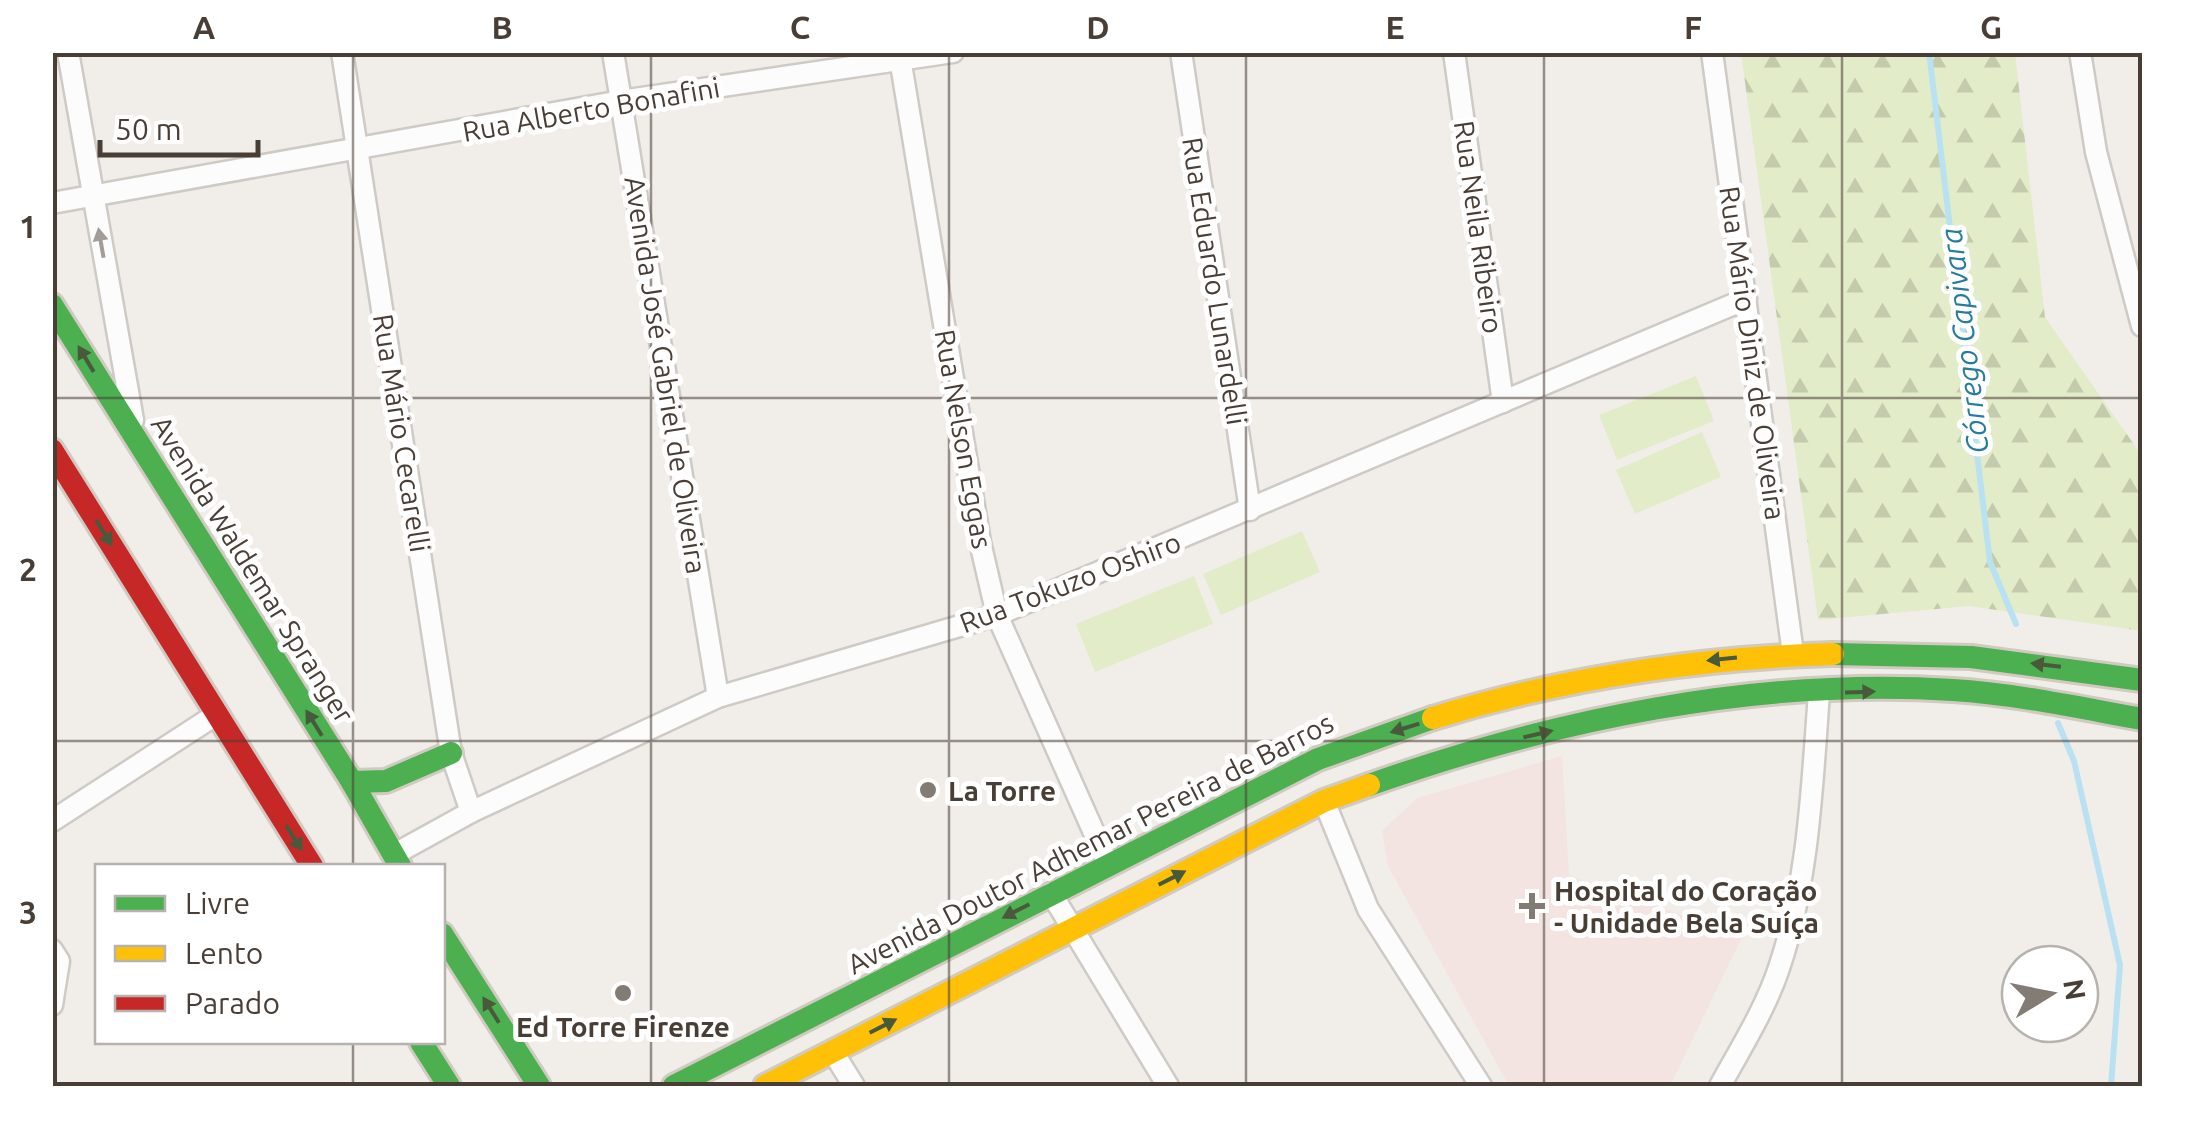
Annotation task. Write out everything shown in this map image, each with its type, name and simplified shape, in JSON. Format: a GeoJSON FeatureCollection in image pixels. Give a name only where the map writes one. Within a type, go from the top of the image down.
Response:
{"type":"FeatureCollection","features":[{"type":"Feature","properties":{"kind":"street"},"geometry":{"type":"LineString","coordinates":[[68,52],[136,442]]}},
{"type":"Feature","properties":{"kind":"street","name":"Rua Mário Cecarelli"},"geometry":{"type":"LineString","coordinates":[[342,52],[451,754],[470,812]]}},
{"type":"Feature","properties":{"kind":"street","name":"Avenida José Gabriel de Oliveira"},"geometry":{"type":"LineString","coordinates":[[613,52],[718,697]]}},
{"type":"Feature","properties":{"kind":"street","name":"Rua Alberto Bonafini"},"geometry":{"type":"LineString","coordinates":[[52,203],[621,101],[953,52]]}},
{"type":"Feature","properties":{"kind":"street","name":"Rua Eduardo Lunardelli"},"geometry":{"type":"LineString","coordinates":[[1181,52],[1250,510]]}},
{"type":"Feature","properties":{"kind":"street","name":"Rua Neila Ribeiro"},"geometry":{"type":"LineString","coordinates":[[1454,52],[1503,402]]}},
{"type":"Feature","properties":{"kind":"street","name":"Rua Mário Diniz de Oliveira"},"geometry":{"type":"LineString","coordinates":[[1712,52],[1794,654]]}},
{"type":"Feature","properties":{"kind":"street"},"geometry":{"type":"LineString","coordinates":[[2080,52],[2096,152],[2142,326]]}},
{"type":"Feature","properties":{"kind":"street","name":"Rua Nelson Eggas"},"geometry":{"type":"LineString","coordinates":[[900,57],[980,542],[996,615],[1108,864]]}},
{"type":"Feature","properties":{"kind":"street","name":"Rua Tokuzo Oshiro"},"geometry":{"type":"LineString","coordinates":[[397,861],[470,812],[718,697],[996,615],[1746,299]]}},
{"type":"Feature","properties":{"kind":"street","name":"Avenida Waldemar Spranger"},"geometry":{"type":"LineString","coordinates":[[52,304],[352,782],[397,861]]}},
{"type":"Feature","properties":{"kind":"street"},"geometry":{"type":"LineString","coordinates":[[52,450],[311,864]]}},
{"type":"Feature","properties":{"kind":"street","name":"Avenida Doutor Adhemar Pereira de Barros"},"geometry":{"type":"LineString","coordinates":[[674,1086],[1318,759],[1415,724],[1578,681],[1725,658],[1794,654],[1946,655],[2142,680]]}},
{"type":"Feature","properties":{"kind":"street"},"geometry":{"type":"LineString","coordinates":[[765,1086],[1324,801],[1489,746],[1618,716],[1740,698],[1819,693],[1934,689],[2142,719]]}},
{"type":"Feature","properties":{"kind":"street"},"geometry":{"type":"LineString","coordinates":[[1720,1086],[1778,971],[1795,909],[1807,848],[1819,693]]}},
{"type":"Feature","properties":{"kind":"street"},"geometry":{"type":"LineString","coordinates":[[52,821],[217,714]]}},
{"type":"Feature","properties":{"kind":"street"},"geometry":{"type":"LineString","coordinates":[[352,782],[386,781],[451,754]]}},
{"type":"Feature","properties":{"kind":"street"},"geometry":{"type":"LineString","coordinates":[[1324,801],[1368,909],[1481,1086]]}},
{"type":"Feature","properties":{"kind":"street"},"geometry":{"type":"LineString","coordinates":[[1050,893],[1168,1086]]}},
{"type":"Feature","properties":{"kind":"street"},"geometry":{"type":"LineString","coordinates":[[445,939],[538,1086]]}},
{"type":"Feature","properties":{"kind":"street"},"geometry":{"type":"LineString","coordinates":[[52,950],[59,961],[53,1005]]}},
{"type":"Feature","properties":{"kind":"street"},"geometry":{"type":"LineString","coordinates":[[422,1044],[449,1086]]}},
{"type":"Feature","properties":{"kind":"street"},"geometry":{"type":"LineString","coordinates":[[833,1052],[854,1086]]}},
{"type":"Feature","properties":{"kind":"shaded area","name":"Hospital do Coração - Unidade Bela Suíça"},"geometry":{"type":"Polygon","coordinates":[[[1562,756],[1569,875],[1742,937],[1670,1086],[1509,1086],[1388,866],[1382,831],[1417,798],[1562,756]]]}},
{"type":"Feature","properties":{"kind":"green space"},"geometry":{"type":"Polygon","coordinates":[[[1741,53],[2015,53],[2045,317],[2142,456],[2142,631],[1969,606],[1818,620],[1741,53]]]}},
{"type":"Feature","properties":{"kind":"green space"},"geometry":{"type":"Polygon","coordinates":[[[1696,376],[1714,421],[1617,460],[1599,415],[1696,376]]]}},
{"type":"Feature","properties":{"kind":"green space"},"geometry":{"type":"Polygon","coordinates":[[[1702,432],[1721,477],[1635,514],[1616,470],[1702,432]]]}},
{"type":"Feature","properties":{"kind":"green space"},"geometry":{"type":"Polygon","coordinates":[[[1302,531],[1320,572],[1221,615],[1203,574],[1302,531]]]}},
{"type":"Feature","properties":{"kind":"green space"},"geometry":{"type":"Polygon","coordinates":[[[1194,576],[1213,624],[1095,672],[1076,624],[1194,576]]]}},
{"type":"Feature","properties":{"kind":"waterway","name":"Córrego Capivara"},"geometry":{"type":"LineString","coordinates":[[1929,52],[1990,562],[2016,624]]}},
{"type":"Feature","properties":{"kind":"waterway","name":"Córrego Capivara"},"geometry":{"type":"LineString","coordinates":[[2058,723],[2074,761],[2120,965],[2111,1086]]}},
{"type":"Feature","properties":{"kind":"traffic: fast"},"geometry":{"type":"LineString","coordinates":[[52,305],[352,782],[399,864]]}},
{"type":"Feature","properties":{"kind":"traffic: fast"},"geometry":{"type":"LineString","coordinates":[[1833,654],[1971,657],[2142,680]]}},
{"type":"Feature","properties":{"kind":"traffic: fast"},"geometry":{"type":"LineString","coordinates":[[1369,785],[1510,741],[1583,723],[1657,708],[1805,690],[1977,692],[2142,719]]}},
{"type":"Feature","properties":{"kind":"traffic: fast"},"geometry":{"type":"LineString","coordinates":[[674,1086],[1318,759],[1433,718]]}},
{"type":"Feature","properties":{"kind":"traffic: fast"},"geometry":{"type":"LineString","coordinates":[[352,782],[386,781],[451,753]]}},
{"type":"Feature","properties":{"kind":"traffic: fast"},"geometry":{"type":"LineString","coordinates":[[445,939],[539,1086]]}},
{"type":"Feature","properties":{"kind":"traffic: fast"},"geometry":{"type":"LineString","coordinates":[[422,1044],[449,1086]]}},
{"type":"Feature","properties":{"kind":"traffic: slow"},"geometry":{"type":"LineString","coordinates":[[1433,718],[1531,692],[1631,672],[1833,654]]}},
{"type":"Feature","properties":{"kind":"traffic: slow"},"geometry":{"type":"LineString","coordinates":[[765,1086],[1324,801],[1369,785]]}},
{"type":"Feature","properties":{"kind":"traffic: jam"},"geometry":{"type":"LineString","coordinates":[[52,450],[311,864]]}},
{"type":"Feature","properties":{"kind":"place","name":"La Torre"},"geometry":{"type":"Point","coordinates":[928,790]}},
{"type":"Feature","properties":{"kind":"place","name":"Hospital do Coração - Unidade Bela Suíça"},"geometry":{"type":"Point","coordinates":[1532,906]}},
{"type":"Feature","properties":{"kind":"place","name":"Ed Torre Firenze"},"geometry":{"type":"Point","coordinates":[623,993]}}]}
